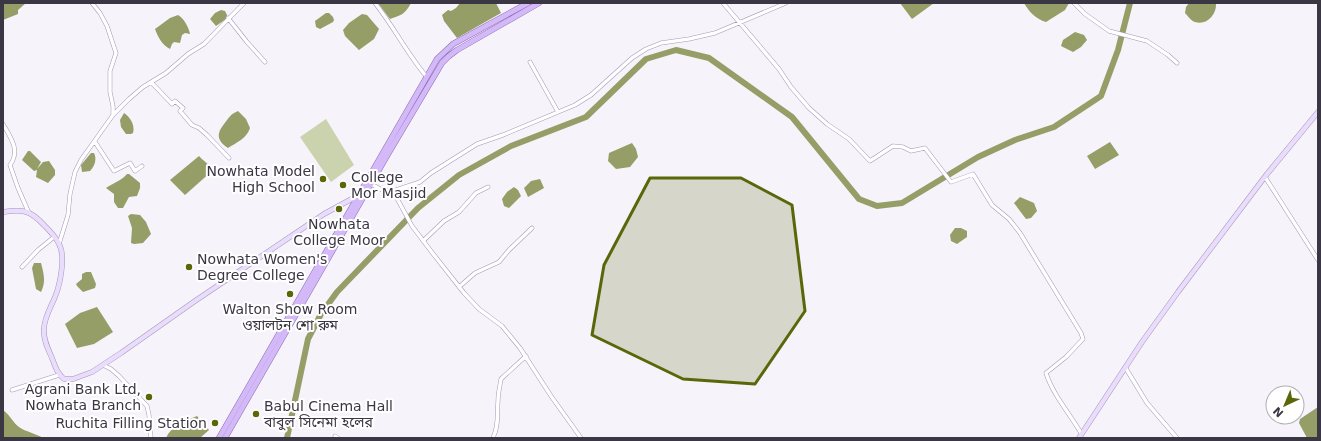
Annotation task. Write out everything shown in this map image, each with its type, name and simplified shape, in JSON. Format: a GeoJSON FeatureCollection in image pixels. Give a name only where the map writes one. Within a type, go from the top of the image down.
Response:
{"type":"FeatureCollection","features":[{"type":"Feature","properties":{"kind":"main road"},"geometry":{"type":"LineString","coordinates":[[219,438],[343,228],[371,184],[407,116],[426,76],[437,59],[453,44],[528,3]]}},
{"type":"Feature","properties":{"kind":"main road"},"geometry":{"type":"LineString","coordinates":[[225,438],[343,228],[359,195],[407,116],[435,74],[449,56],[457,50],[539,3]]}},
{"type":"Feature","properties":{"kind":"street"},"geometry":{"type":"LineString","coordinates":[[92,3],[100,13],[107,26],[116,53],[110,71],[110,92],[113,115]]}},
{"type":"Feature","properties":{"kind":"street"},"geometry":{"type":"LineString","coordinates":[[60,244],[68,215],[70,194],[75,172],[81,160],[113,115],[129,99],[151,82],[166,73],[188,54],[204,44],[244,3]]}},
{"type":"Feature","properties":{"kind":"street"},"geometry":{"type":"LineString","coordinates":[[375,3],[390,22],[412,59],[426,76]]}},
{"type":"Feature","properties":{"kind":"street"},"geometry":{"type":"LineString","coordinates":[[723,3],[779,69],[791,87],[809,108],[827,124],[849,139],[870,161],[893,146],[903,147],[911,151],[925,148],[951,182],[972,174],[992,205],[1009,219],[1020,233],[1081,333],[1083,339],[1066,357],[1046,373],[1056,395],[1080,436],[1125,367],[1178,292],[1264,176],[1318,112]]}},
{"type":"Feature","properties":{"kind":"street"},"geometry":{"type":"LineString","coordinates":[[371,184],[382,190],[393,191],[420,182],[431,173],[477,144],[503,135],[575,105],[591,95],[632,58],[646,49],[661,44],[689,40],[715,33],[786,3]]}},
{"type":"Feature","properties":{"kind":"street"},"geometry":{"type":"LineString","coordinates":[[1074,3],[1085,14],[1109,31],[1147,41],[1178,63]]}},
{"type":"Feature","properties":{"kind":"street"},"geometry":{"type":"LineString","coordinates":[[228,18],[265,62]]}},
{"type":"Feature","properties":{"kind":"street"},"geometry":{"type":"LineString","coordinates":[[530,62],[558,112]]}},
{"type":"Feature","properties":{"kind":"street"},"geometry":{"type":"LineString","coordinates":[[151,82],[172,104],[175,101],[183,108],[180,111],[192,125],[203,132],[230,158]]}},
{"type":"Feature","properties":{"kind":"street"},"geometry":{"type":"LineString","coordinates":[[3,124],[13,141],[15,158],[10,165],[28,212]]}},
{"type":"Feature","properties":{"kind":"street"},"geometry":{"type":"LineString","coordinates":[[94,142],[114,171],[130,164],[135,171],[142,166]]}},
{"type":"Feature","properties":{"kind":"street"},"geometry":{"type":"LineString","coordinates":[[1264,176],[1318,260]]}},
{"type":"Feature","properties":{"kind":"street"},"geometry":{"type":"LineString","coordinates":[[423,241],[444,221],[459,212],[476,193],[488,186]]}},
{"type":"Feature","properties":{"kind":"street"},"geometry":{"type":"LineString","coordinates":[[393,191],[412,226],[423,241],[459,287],[479,309],[502,326],[526,356],[551,396],[581,438]]}},
{"type":"Feature","properties":{"kind":"street"},"geometry":{"type":"LineString","coordinates":[[3,212],[28,212],[37,218],[60,244],[62,251],[62,274],[55,297],[48,311],[44,328],[46,344],[59,375],[64,379],[73,378],[92,372],[324,214],[359,195]]}},
{"type":"Feature","properties":{"kind":"street"},"geometry":{"type":"LineString","coordinates":[[459,287],[475,273],[499,262],[532,228]]}},
{"type":"Feature","properties":{"kind":"street"},"geometry":{"type":"LineString","coordinates":[[22,267],[38,250],[54,237]]}},
{"type":"Feature","properties":{"kind":"street"},"geometry":{"type":"LineString","coordinates":[[493,438],[496,432],[501,379],[526,356]]}},
{"type":"Feature","properties":{"kind":"street"},"geometry":{"type":"LineString","coordinates":[[103,365],[120,376],[147,406],[151,438]]}},
{"type":"Feature","properties":{"kind":"street"},"geometry":{"type":"LineString","coordinates":[[1125,367],[1147,403],[1177,438]]}},
{"type":"Feature","properties":{"kind":"street"},"geometry":{"type":"LineString","coordinates":[[12,390],[59,375]]}},
{"type":"Feature","properties":{"kind":"highlighted area"},"geometry":{"type":"Polygon","coordinates":[[[650,178],[741,178],[792,205],[805,311],[755,384],[683,379],[592,335],[604,265],[650,178]]]}},
{"type":"Feature","properties":{"kind":"shaded area"},"geometry":{"type":"Polygon","coordinates":[[[3,3],[26,3],[18,10],[18,14],[3,20],[3,3]]]}},
{"type":"Feature","properties":{"kind":"shaded area"},"geometry":{"type":"Polygon","coordinates":[[[378,3],[411,3],[403,14],[390,19],[378,3]]]}},
{"type":"Feature","properties":{"kind":"shaded area"},"geometry":{"type":"Polygon","coordinates":[[[460,3],[496,3],[501,13],[457,38],[444,21],[442,15],[448,10],[451,11],[456,8],[460,3]]]}},
{"type":"Feature","properties":{"kind":"shaded area"},"geometry":{"type":"Polygon","coordinates":[[[900,3],[934,3],[912,19],[900,3]]]}},
{"type":"Feature","properties":{"kind":"shaded area"},"geometry":{"type":"Polygon","coordinates":[[[1024,3],[1069,3],[1065,10],[1046,22],[1033,15],[1024,3]]]}},
{"type":"Feature","properties":{"kind":"shaded area"},"geometry":{"type":"Polygon","coordinates":[[[1189,3],[1216,3],[1216,7],[1213,15],[1207,21],[1199,23],[1192,21],[1185,13],[1186,7],[1189,3]]]}},
{"type":"Feature","properties":{"kind":"shaded area"},"geometry":{"type":"Polygon","coordinates":[[[221,10],[225,11],[227,15],[226,19],[216,26],[210,19],[215,13],[221,10]]]}},
{"type":"Feature","properties":{"kind":"shaded area"},"geometry":{"type":"Polygon","coordinates":[[[326,13],[329,13],[333,17],[333,22],[320,29],[316,27],[315,21],[326,13]]]}},
{"type":"Feature","properties":{"kind":"shaded area"},"geometry":{"type":"Polygon","coordinates":[[[362,14],[367,15],[379,29],[374,39],[359,50],[345,36],[343,30],[349,23],[362,14]]]}},
{"type":"Feature","properties":{"kind":"shaded area"},"geometry":{"type":"Polygon","coordinates":[[[178,15],[186,23],[190,34],[185,33],[182,35],[180,43],[174,42],[170,49],[157,35],[155,29],[170,18],[178,15]]]}},
{"type":"Feature","properties":{"kind":"shaded area"},"geometry":{"type":"Polygon","coordinates":[[[1075,32],[1084,35],[1087,40],[1081,47],[1073,52],[1061,46],[1063,40],[1075,32]]]}},
{"type":"Feature","properties":{"kind":"shaded area"},"geometry":{"type":"Polygon","coordinates":[[[238,111],[246,119],[250,128],[249,132],[238,142],[228,148],[220,140],[219,134],[221,128],[230,116],[238,111]]]}},
{"type":"Feature","properties":{"kind":"shaded area"},"geometry":{"type":"Polygon","coordinates":[[[124,113],[129,117],[133,124],[133,133],[131,134],[126,134],[121,127],[120,120],[124,113]]]}},
{"type":"Feature","properties":{"kind":"shaded area"},"geometry":{"type":"Polygon","coordinates":[[[326,119],[354,165],[331,182],[300,137],[326,119]]]}},
{"type":"Feature","properties":{"kind":"shaded area"},"geometry":{"type":"Polygon","coordinates":[[[1110,142],[1119,155],[1095,169],[1087,156],[1110,142]]]}},
{"type":"Feature","properties":{"kind":"shaded area"},"geometry":{"type":"Polygon","coordinates":[[[632,143],[636,149],[638,157],[630,167],[616,169],[608,161],[609,153],[632,143]]]}},
{"type":"Feature","properties":{"kind":"shaded area"},"geometry":{"type":"Polygon","coordinates":[[[28,151],[30,151],[41,162],[37,169],[43,162],[49,161],[55,170],[55,175],[48,183],[36,177],[37,170],[34,171],[22,160],[28,151]]]}},
{"type":"Feature","properties":{"kind":"shaded area"},"geometry":{"type":"Polygon","coordinates":[[[91,153],[94,153],[95,155],[94,165],[90,171],[82,172],[81,165],[91,153]]]}},
{"type":"Feature","properties":{"kind":"shaded area"},"geometry":{"type":"Polygon","coordinates":[[[199,156],[208,164],[212,171],[185,195],[170,180],[199,156]]]}},
{"type":"Feature","properties":{"kind":"shaded area"},"geometry":{"type":"Polygon","coordinates":[[[127,174],[140,183],[140,188],[137,196],[129,197],[123,208],[118,208],[114,202],[114,194],[106,188],[127,174]]]}},
{"type":"Feature","properties":{"kind":"shaded area"},"geometry":{"type":"Polygon","coordinates":[[[540,179],[544,188],[528,197],[524,188],[531,181],[540,179]]]}},
{"type":"Feature","properties":{"kind":"shaded area"},"geometry":{"type":"Polygon","coordinates":[[[514,187],[518,190],[521,196],[509,208],[504,206],[502,199],[507,192],[514,187]]]}},
{"type":"Feature","properties":{"kind":"shaded area"},"geometry":{"type":"Polygon","coordinates":[[[1020,197],[1034,203],[1037,211],[1031,218],[1026,219],[1014,203],[1020,197]]]}},
{"type":"Feature","properties":{"kind":"shaded area"},"geometry":{"type":"Polygon","coordinates":[[[131,214],[140,215],[146,222],[151,234],[143,243],[131,243],[132,228],[128,216],[131,214]]]}},
{"type":"Feature","properties":{"kind":"shaded area"},"geometry":{"type":"Polygon","coordinates":[[[955,228],[961,228],[967,231],[967,237],[957,244],[951,241],[950,235],[955,228]]]}},
{"type":"Feature","properties":{"kind":"shaded area"},"geometry":{"type":"Polygon","coordinates":[[[34,263],[41,263],[44,274],[43,288],[41,292],[36,289],[32,268],[34,263]]]}},
{"type":"Feature","properties":{"kind":"shaded area"},"geometry":{"type":"Polygon","coordinates":[[[91,272],[96,284],[95,288],[83,292],[76,284],[82,279],[82,274],[91,272]]]}},
{"type":"Feature","properties":{"kind":"shaded area"},"geometry":{"type":"Polygon","coordinates":[[[97,307],[113,332],[94,344],[77,348],[65,324],[80,313],[97,307]]]}},
{"type":"Feature","properties":{"kind":"shaded area"},"geometry":{"type":"Polygon","coordinates":[[[1318,407],[1318,438],[1307,438],[1300,425],[1305,425],[1305,416],[1318,407]]]}},
{"type":"Feature","properties":{"kind":"shaded area"},"geometry":{"type":"Polygon","coordinates":[[[3,410],[19,427],[43,438],[3,438],[3,410]]]}},
{"type":"Feature","properties":{"kind":"shaded area"},"geometry":{"type":"Polygon","coordinates":[[[197,416],[209,430],[200,438],[166,438],[175,427],[197,416]]]}},
{"type":"Feature","properties":{"kind":"waterway"},"geometry":{"type":"LineString","coordinates":[[287,438],[308,339],[321,314],[337,292],[418,208],[459,175],[511,146],[586,117],[646,59],[676,50],[709,58],[792,117],[859,199],[877,206],[902,203],[978,157],[1015,140],[1054,127],[1101,96],[1118,50],[1130,3]]}},
{"type":"Feature","properties":{"kind":"place","name":"Nowhata Model High School"},"geometry":{"type":"Point","coordinates":[323,179]}},
{"type":"Feature","properties":{"kind":"place","name":"College Mor Masjid"},"geometry":{"type":"Point","coordinates":[343,185]}},
{"type":"Feature","properties":{"kind":"place","name":"Nowhata College Moor"},"geometry":{"type":"Point","coordinates":[339,209]}},
{"type":"Feature","properties":{"kind":"place","name":"Nowhata Women's Degree College"},"geometry":{"type":"Point","coordinates":[189,267]}},
{"type":"Feature","properties":{"kind":"place","name":"Walton Show Room ওয়ালটন শো রুম"},"geometry":{"type":"Point","coordinates":[290,294]}},
{"type":"Feature","properties":{"kind":"place","name":"Agrani Bank Ltd, Nowhata Branch"},"geometry":{"type":"Point","coordinates":[149,397]}},
{"type":"Feature","properties":{"kind":"place","name":"Babul Cinema Hall বাবুল সিনেমা হলের"},"geometry":{"type":"Point","coordinates":[256,414]}},
{"type":"Feature","properties":{"kind":"place","name":"Ruchita Filling Station"},"geometry":{"type":"Point","coordinates":[215,423]}}]}
